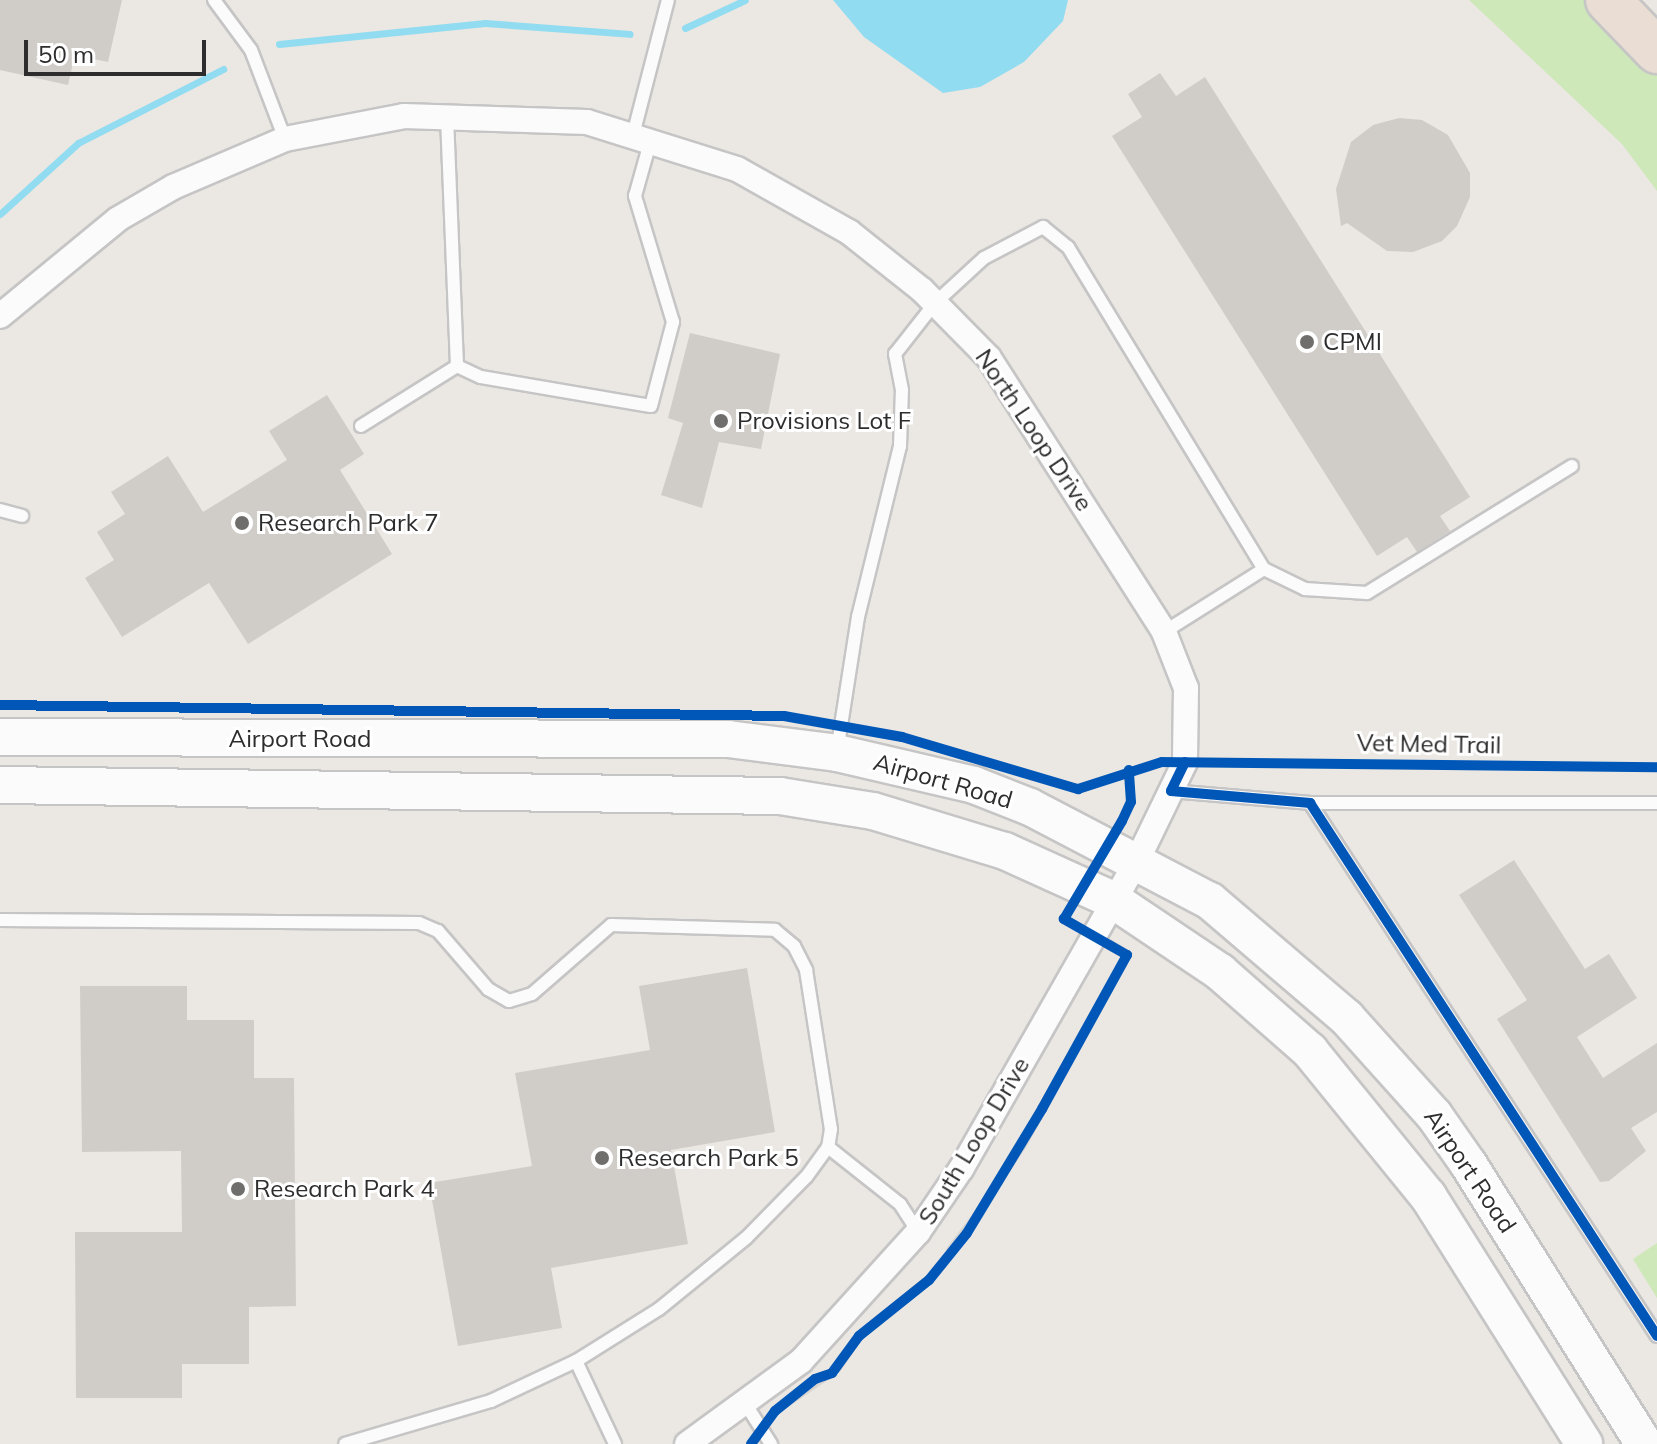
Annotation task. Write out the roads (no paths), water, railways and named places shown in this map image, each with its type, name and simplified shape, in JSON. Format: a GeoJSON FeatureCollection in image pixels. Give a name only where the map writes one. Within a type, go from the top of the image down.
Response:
{"type":"FeatureCollection","features":[{"type":"Feature","properties":{"kind":"highway"},"geometry":{"type":"LineString","coordinates":[[1608,0],[1657,51]]}},
{"type":"Feature","properties":{"kind":"main road","name":"Airport Road"},"geometry":{"type":"LineString","coordinates":[[0,737],[728,739],[837,753],[974,785],[1088,831],[1210,901],[1297,969],[1394,1066],[1469,1165],[1644,1444]]}},
{"type":"Feature","properties":{"kind":"main road","name":"Airport Road"},"geometry":{"type":"LineString","coordinates":[[0,785],[780,796],[943,829],[1113,900],[1262,1006],[1355,1103],[1428,1196],[1584,1444]]}},
{"type":"Feature","properties":{"kind":"street","name":"North Loop Drive"},"geometry":{"type":"LineString","coordinates":[[0,316],[118,219],[173,187],[285,139],[341,125],[447,114],[552,117],[642,137],[737,169],[796,199],[849,232],[935,303],[989,358],[1164,632],[1190,712],[1185,762],[1138,859]]}},
{"type":"Feature","properties":{"kind":"street","name":"South Loop Drive"},"geometry":{"type":"LineString","coordinates":[[687,1444],[801,1361],[918,1232],[961,1169],[1138,859]]}},
{"type":"Feature","properties":{"kind":"lane"},"geometry":{"type":"LineString","coordinates":[[214,0],[251,50],[285,139]]}},
{"type":"Feature","properties":{"kind":"lane"},"geometry":{"type":"LineString","coordinates":[[457,366],[481,377],[651,406],[673,322],[635,196],[642,137],[668,0]]}},
{"type":"Feature","properties":{"kind":"lane"},"geometry":{"type":"LineString","coordinates":[[447,114],[457,366]]}},
{"type":"Feature","properties":{"kind":"lane"},"geometry":{"type":"LineString","coordinates":[[837,753],[858,617],[900,446],[902,390],[895,354],[935,303],[984,258],[1043,227],[1068,247],[1264,569],[1305,589],[1367,593],[1572,466]]}},
{"type":"Feature","properties":{"kind":"lane"},"geometry":{"type":"LineString","coordinates":[[361,426],[457,366]]}},
{"type":"Feature","properties":{"kind":"lane"},"geometry":{"type":"LineString","coordinates":[[0,510],[22,516]]}},
{"type":"Feature","properties":{"kind":"lane"},"geometry":{"type":"LineString","coordinates":[[1164,632],[1264,569]]}},
{"type":"Feature","properties":{"kind":"lane"},"geometry":{"type":"LineString","coordinates":[[1171,791],[1310,803],[1657,803]]}},
{"type":"Feature","properties":{"kind":"lane"},"geometry":{"type":"LineString","coordinates":[[1310,803],[1657,1336]]}},
{"type":"Feature","properties":{"kind":"lane"},"geometry":{"type":"LineString","coordinates":[[0,920],[419,923],[438,931],[488,989],[509,1001],[532,994],[611,925],[775,930],[794,946],[806,970],[831,1129],[828,1147],[746,1238],[659,1309],[576,1361],[491,1401],[345,1444]]}},
{"type":"Feature","properties":{"kind":"lane"},"geometry":{"type":"LineString","coordinates":[[828,1147],[900,1204],[918,1232]]}},
{"type":"Feature","properties":{"kind":"lane"},"geometry":{"type":"LineString","coordinates":[[576,1361],[615,1444]]}},
{"type":"Feature","properties":{"kind":"lane"},"geometry":{"type":"LineString","coordinates":[[745,1403],[771,1444]]}},
{"type":"Feature","properties":{"kind":"water"},"geometry":{"type":"Polygon","coordinates":[[[833,0],[1068,0],[1063,21],[1024,62],[980,87],[943,93],[864,37],[833,0]]]}},
{"type":"Feature","properties":{"kind":"waterway"},"geometry":{"type":"LineString","coordinates":[[685,28],[745,0]]}},
{"type":"Feature","properties":{"kind":"waterway"},"geometry":{"type":"LineString","coordinates":[[279,44],[485,23],[630,34]]}},
{"type":"Feature","properties":{"kind":"waterway"},"geometry":{"type":"LineString","coordinates":[[0,214],[78,143],[223,69]]}},
{"type":"Feature","properties":{"kind":"place","name":"CPMI"},"geometry":{"type":"Point","coordinates":[1307,342]}},
{"type":"Feature","properties":{"kind":"place","name":"Provisions Lot F"},"geometry":{"type":"Point","coordinates":[721,421]}},
{"type":"Feature","properties":{"kind":"place","name":"Research Park 7"},"geometry":{"type":"Point","coordinates":[242,523]}},
{"type":"Feature","properties":{"kind":"place","name":"Research Park 5"},"geometry":{"type":"Point","coordinates":[602,1158]}},
{"type":"Feature","properties":{"kind":"place","name":"Research Park 4"},"geometry":{"type":"Point","coordinates":[238,1189]}}]}
